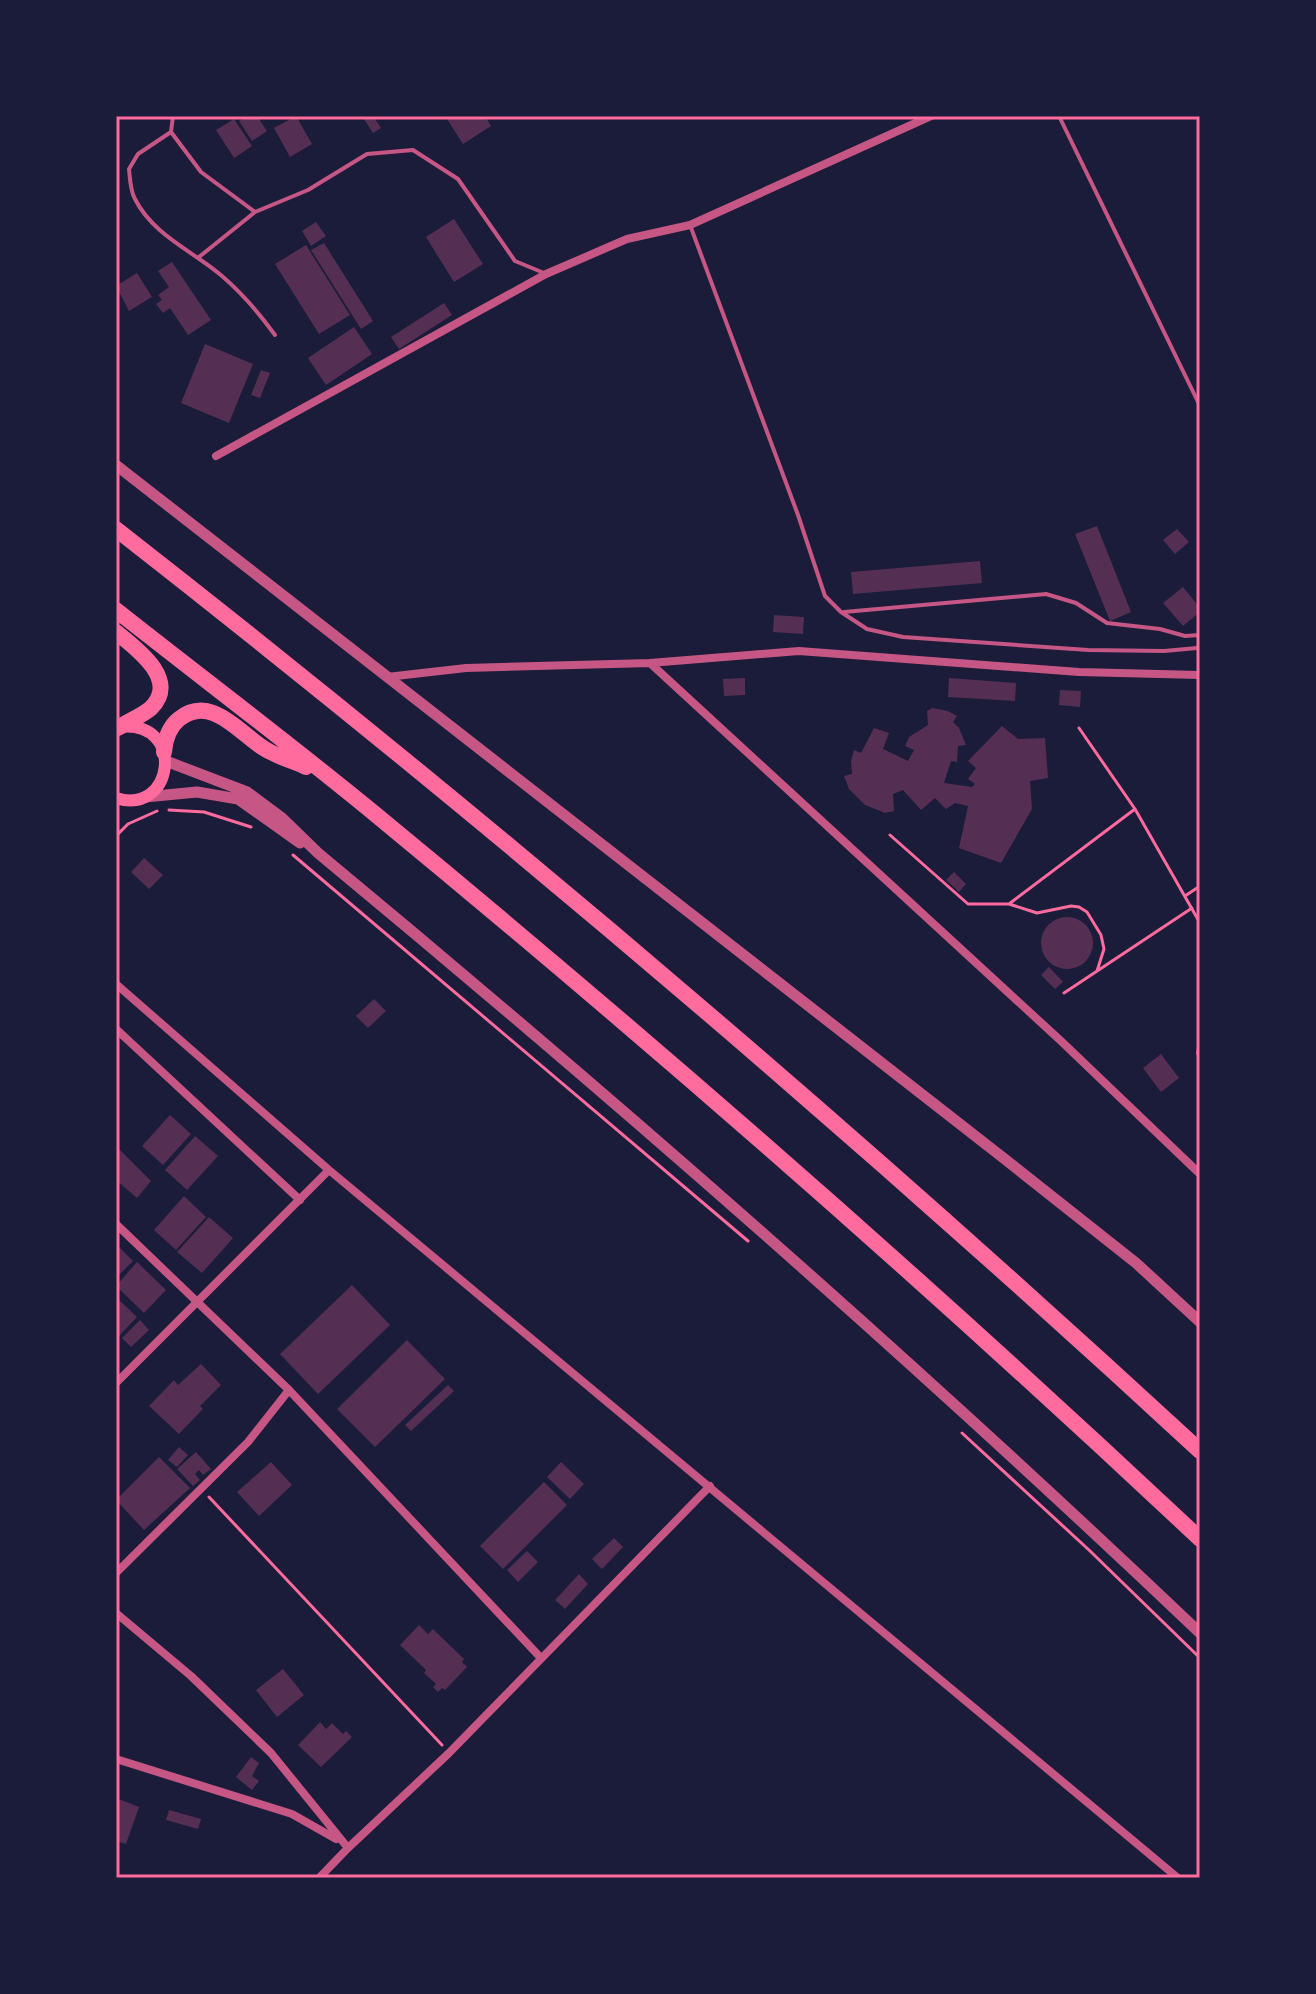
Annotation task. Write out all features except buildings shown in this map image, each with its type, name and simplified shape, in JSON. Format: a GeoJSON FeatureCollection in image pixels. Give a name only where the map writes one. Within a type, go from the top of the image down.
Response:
{"type":"FeatureCollection","features":[{"type":"Feature","properties":{"kind":"highway"},"geometry":{"type":"LineString","coordinates":[[116,529],[264,644],[662,973],[904,1183],[1200,1451]]}},
{"type":"Feature","properties":{"kind":"highway"},"geometry":{"type":"LineString","coordinates":[[116,610],[329,777],[625,1023],[1010,1361],[1200,1539]]}},
{"type":"Feature","properties":{"kind":"highway"},"geometry":{"type":"LineString","coordinates":[[116,632],[152,664],[160,690],[153,706],[117,728]]}},
{"type":"Feature","properties":{"kind":"highway"},"geometry":{"type":"LineString","coordinates":[[165,757],[165,742],[175,722],[193,712],[207,711],[225,718],[267,750],[329,777]]}},
{"type":"Feature","properties":{"kind":"main road"},"geometry":{"type":"LineString","coordinates":[[116,812],[161,782],[165,757],[153,735],[130,726],[117,728]]}},
{"type":"Feature","properties":{"kind":"main road"},"geometry":{"type":"LineString","coordinates":[[116,798],[140,798]]}},
{"type":"Feature","properties":{"kind":"street"},"geometry":{"type":"LineString","coordinates":[[216,456],[546,274],[627,239],[690,225],[931,116]]}},
{"type":"Feature","properties":{"kind":"street"},"geometry":{"type":"LineString","coordinates":[[116,465],[1018,1169],[1136,1263],[1200,1322]]}},
{"type":"Feature","properties":{"kind":"street"},"geometry":{"type":"LineString","coordinates":[[387,677],[466,668],[650,663],[799,651],[1079,672],[1200,675]]}},
{"type":"Feature","properties":{"kind":"street"},"geometry":{"type":"LineString","coordinates":[[650,663],[1061,1041],[1200,1174]]}},
{"type":"Feature","properties":{"kind":"street"},"geometry":{"type":"LineString","coordinates":[[165,757],[247,792],[282,818],[318,853],[577,1069],[829,1289],[1029,1471],[1200,1633]]}},
{"type":"Feature","properties":{"kind":"street"},"geometry":{"type":"LineString","coordinates":[[140,798],[197,792],[238,799],[295,841],[318,853]]}},
{"type":"Feature","properties":{"kind":"street"},"geometry":{"type":"LineString","coordinates":[[116,984],[329,1170],[1178,1878]]}},
{"type":"Feature","properties":{"kind":"street"},"geometry":{"type":"LineString","coordinates":[[116,1029],[300,1200]]}},
{"type":"Feature","properties":{"kind":"street"},"geometry":{"type":"LineString","coordinates":[[116,1383],[329,1170]]}},
{"type":"Feature","properties":{"kind":"street"},"geometry":{"type":"LineString","coordinates":[[116,1224],[289,1390],[540,1657]]}},
{"type":"Feature","properties":{"kind":"street"},"geometry":{"type":"LineString","coordinates":[[116,1573],[248,1442],[289,1390]]}},
{"type":"Feature","properties":{"kind":"street"},"geometry":{"type":"LineString","coordinates":[[319,1878],[449,1753],[710,1486]]}},
{"type":"Feature","properties":{"kind":"street"},"geometry":{"type":"LineString","coordinates":[[116,1613],[191,1676],[271,1753],[348,1848]]}},
{"type":"Feature","properties":{"kind":"street"},"geometry":{"type":"LineString","coordinates":[[116,1759],[292,1814],[331,1834],[348,1848]]}},
{"type":"Feature","properties":{"kind":"lane"},"geometry":{"type":"LineString","coordinates":[[173,116],[171,132],[201,172],[255,212]]}},
{"type":"Feature","properties":{"kind":"lane"},"geometry":{"type":"LineString","coordinates":[[1059,116],[1200,406]]}},
{"type":"Feature","properties":{"kind":"lane"},"geometry":{"type":"LineString","coordinates":[[171,132],[138,154],[129,169],[133,197],[174,243],[199,257],[247,298],[275,335]]}},
{"type":"Feature","properties":{"kind":"lane"},"geometry":{"type":"LineString","coordinates":[[199,257],[255,212],[308,190],[367,154],[413,150],[458,179],[515,261],[546,274]]}},
{"type":"Feature","properties":{"kind":"lane"},"geometry":{"type":"LineString","coordinates":[[690,225],[825,596],[841,612],[867,629],[903,637],[1104,651],[1164,651],[1197,648],[1200,645]]}},
{"type":"Feature","properties":{"kind":"lane"},"geometry":{"type":"LineString","coordinates":[[841,612],[1046,594],[1084,607],[1107,623],[1160,629],[1185,636],[1200,635]]}},
{"type":"Feature","properties":{"kind":"lane"},"geometry":{"type":"LineString","coordinates":[[1200,1043],[1200,1058]]}},
{"type":"Feature","properties":{"kind":"path"},"geometry":{"type":"LineString","coordinates":[[1079,728],[1135,809],[1200,923]]}},
{"type":"Feature","properties":{"kind":"path"},"geometry":{"type":"LineString","coordinates":[[1009,904],[1135,809]]}},
{"type":"Feature","properties":{"kind":"path"},"geometry":{"type":"LineString","coordinates":[[116,836],[128,824],[160,810],[204,812],[264,831]]}},
{"type":"Feature","properties":{"kind":"path"},"geometry":{"type":"LineString","coordinates":[[890,835],[968,904],[1009,904],[1037,913],[1071,906],[1087,912],[1101,935],[1104,949],[1097,971]]}},
{"type":"Feature","properties":{"kind":"path"},"geometry":{"type":"LineString","coordinates":[[288,851],[749,1242]]}},
{"type":"Feature","properties":{"kind":"path"},"geometry":{"type":"LineString","coordinates":[[1185,896],[1200,886]]}},
{"type":"Feature","properties":{"kind":"path"},"geometry":{"type":"LineString","coordinates":[[1064,993],[1192,908]]}},
{"type":"Feature","properties":{"kind":"path"},"geometry":{"type":"LineString","coordinates":[[960,1431],[1200,1658]]}},
{"type":"Feature","properties":{"kind":"path"},"geometry":{"type":"LineString","coordinates":[[201,1488],[449,1753]]}}]}
